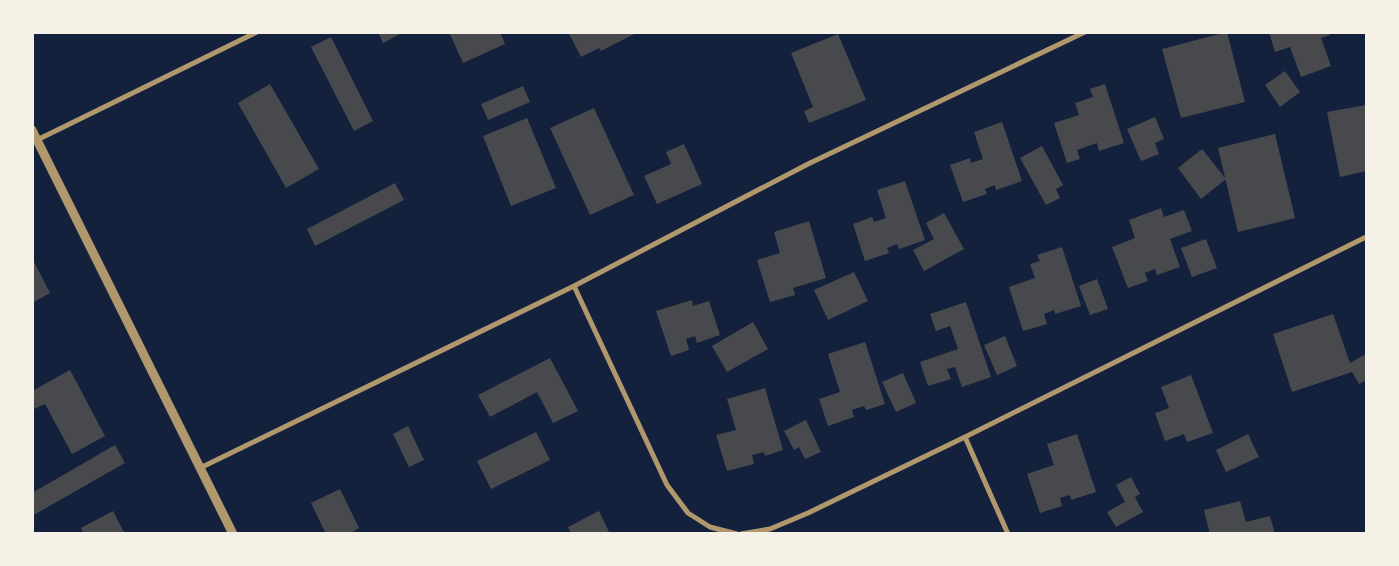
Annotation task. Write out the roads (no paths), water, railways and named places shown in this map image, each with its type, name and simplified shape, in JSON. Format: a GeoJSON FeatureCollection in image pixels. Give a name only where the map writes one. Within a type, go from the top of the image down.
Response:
{"type":"FeatureCollection","features":[{"type":"Feature","properties":{"kind":"street"},"geometry":{"type":"LineString","coordinates":[[38,140],[257,32]]}},
{"type":"Feature","properties":{"kind":"street"},"geometry":{"type":"LineString","coordinates":[[200,468],[574,286],[808,164],[1085,32]]}},
{"type":"Feature","properties":{"kind":"street"},"geometry":{"type":"LineString","coordinates":[[32,130],[233,534]]}},
{"type":"Feature","properties":{"kind":"street"},"geometry":{"type":"LineString","coordinates":[[574,286],[667,485],[688,513],[710,527],[739,534],[770,529],[808,514],[1366,237]]}},
{"type":"Feature","properties":{"kind":"street"},"geometry":{"type":"LineString","coordinates":[[965,437],[1008,534]]}}]}
